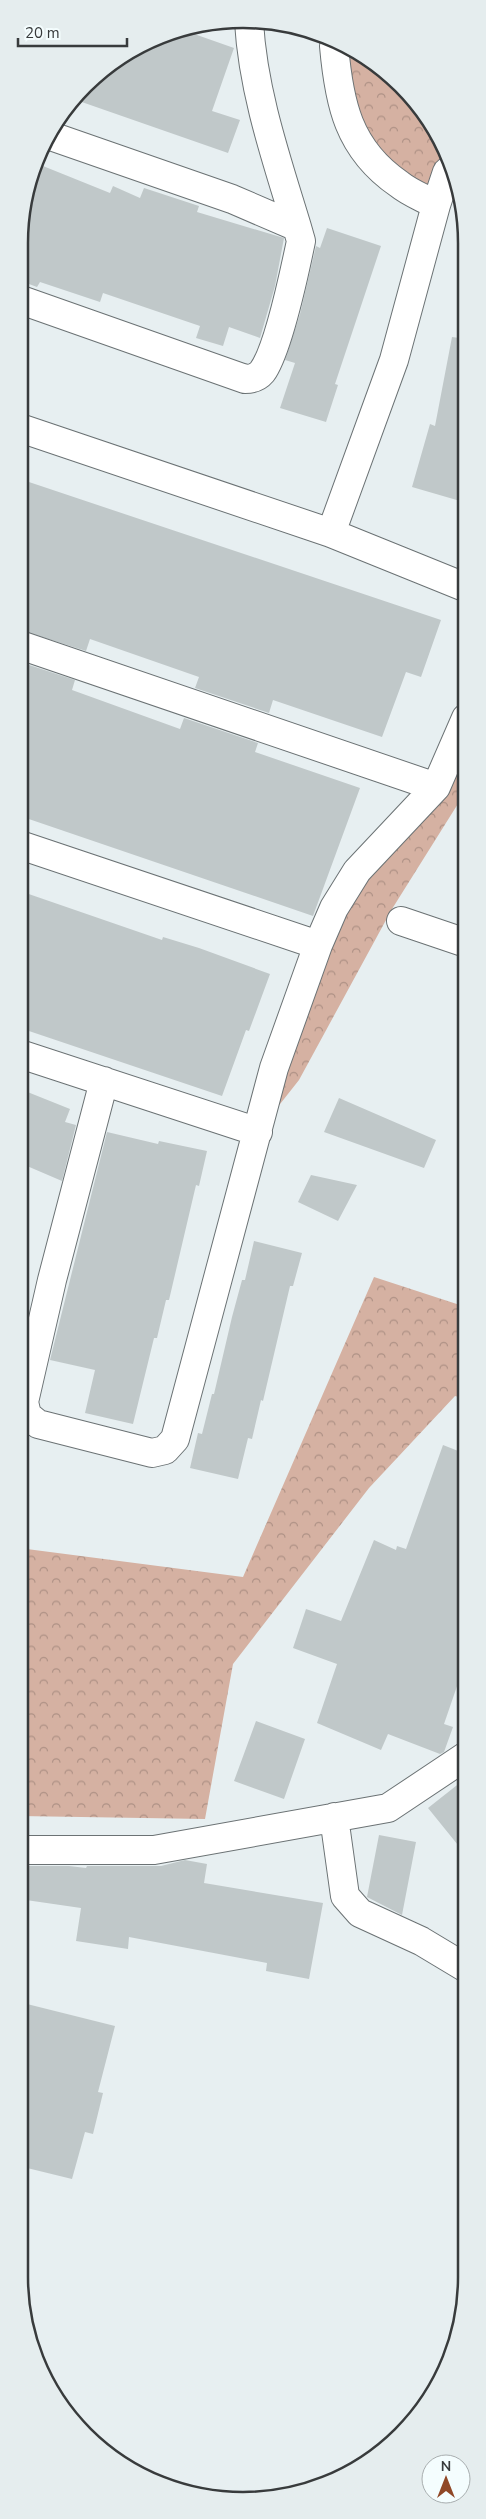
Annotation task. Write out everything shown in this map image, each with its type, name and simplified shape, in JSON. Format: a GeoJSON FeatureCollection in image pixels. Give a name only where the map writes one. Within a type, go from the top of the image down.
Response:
{"type":"FeatureCollection","features":[{"type":"Feature","properties":{"kind":"street"},"geometry":{"type":"LineString","coordinates":[[28,303],[245,379],[252,379],[260,374],[279,328],[301,241],[271,141],[247,28]]}},
{"type":"Feature","properties":{"kind":"street"},"geometry":{"type":"LineString","coordinates":[[334,48],[338,88],[352,132],[371,161],[399,185],[436,205]]}},
{"type":"Feature","properties":{"kind":"street"},"geometry":{"type":"LineString","coordinates":[[55,137],[232,199],[297,227]]}},
{"type":"Feature","properties":{"kind":"street"},"geometry":{"type":"LineString","coordinates":[[331,533],[394,360],[436,205],[447,173]]}},
{"type":"Feature","properties":{"kind":"street"},"geometry":{"type":"LineString","coordinates":[[28,431],[331,533],[458,585]]}},
{"type":"Feature","properties":{"kind":"street"},"geometry":{"type":"LineString","coordinates":[[28,648],[436,787]]}},
{"type":"Feature","properties":{"kind":"street"},"geometry":{"type":"LineString","coordinates":[[28,1416],[38,1424],[152,1453],[165,1450],[175,1439],[274,1068],[318,945],[334,908],[357,870],[436,787],[458,736]]}},
{"type":"Feature","properties":{"kind":"street"},"geometry":{"type":"LineString","coordinates":[[28,848],[318,945]]}},
{"type":"Feature","properties":{"kind":"street"},"geometry":{"type":"LineString","coordinates":[[401,921],[458,940]]}},
{"type":"Feature","properties":{"kind":"street"},"geometry":{"type":"LineString","coordinates":[[28,1057],[258,1132]]}},
{"type":"Feature","properties":{"kind":"street"},"geometry":{"type":"LineString","coordinates":[[28,1385],[52,1280],[104,1082]]}},
{"type":"Feature","properties":{"kind":"street"},"geometry":{"type":"LineString","coordinates":[[28,1850],[154,1850],[388,1808],[458,1761]]}},
{"type":"Feature","properties":{"kind":"street"},"geometry":{"type":"LineString","coordinates":[[334,1817],[345,1896],[360,1913],[421,1941],[458,1963]]}},
{"type":"Feature","properties":{"kind":"green space"},"geometry":{"type":"Polygon","coordinates":[[[341,51],[363,64],[385,81],[405,101],[430,135],[446,171],[436,205],[371,161],[341,51]]]}},
{"type":"Feature","properties":{"kind":"green space"},"geometry":{"type":"Polygon","coordinates":[[[458,730],[458,804],[392,909],[299,1080],[258,1132],[318,945],[458,730]]]}},
{"type":"Feature","properties":{"kind":"green space"},"geometry":{"type":"Polygon","coordinates":[[[374,1277],[458,1304],[458,1397],[455,1396],[369,1488],[233,1664],[205,1819],[28,1816],[28,1549],[243,1577],[374,1277]]]}},
{"type":"Feature","properties":{"kind":"building"},"geometry":{"type":"Polygon","coordinates":[[[193,34],[234,48],[212,111],[240,120],[228,153],[81,102],[101,81],[135,56],[174,39],[193,34]]]}},
{"type":"Feature","properties":{"kind":"building"},"geometry":{"type":"Polygon","coordinates":[[[42,166],[110,193],[113,186],[140,198],[144,188],[199,206],[197,212],[284,238],[275,286],[260,338],[229,327],[223,346],[196,338],[200,326],[103,293],[100,302],[40,282],[37,287],[28,284],[28,229],[35,187],[42,166]]]}},
{"type":"Feature","properties":{"kind":"building"},"geometry":{"type":"Polygon","coordinates":[[[327,228],[381,246],[335,384],[338,385],[326,422],[280,408],[295,363],[285,360],[300,314],[316,246],[320,248],[327,228]]]}},
{"type":"Feature","properties":{"kind":"building"},"geometry":{"type":"Polygon","coordinates":[[[452,337],[458,338],[458,500],[412,487],[430,424],[435,426],[452,337]]]}},
{"type":"Feature","properties":{"kind":"building"},"geometry":{"type":"Polygon","coordinates":[[[28,482],[441,620],[421,677],[406,672],[382,737],[273,700],[269,713],[195,688],[199,677],[90,639],[86,651],[28,633],[28,482]]]}},
{"type":"Feature","properties":{"kind":"building"},"geometry":{"type":"Polygon","coordinates":[[[28,665],[75,680],[72,690],[180,729],[184,718],[258,743],[255,752],[360,788],[313,916],[28,819],[28,665]]]}},
{"type":"Feature","properties":{"kind":"building"},"geometry":{"type":"Polygon","coordinates":[[[28,894],[162,940],[163,937],[199,948],[270,974],[249,1031],[246,1030],[222,1096],[28,1031],[28,894]]]}},
{"type":"Feature","properties":{"kind":"building"},"geometry":{"type":"Polygon","coordinates":[[[28,1092],[70,1109],[65,1122],[76,1125],[62,1181],[28,1166],[28,1092]]]}},
{"type":"Feature","properties":{"kind":"building"},"geometry":{"type":"Polygon","coordinates":[[[339,1098],[436,1140],[424,1168],[324,1132],[339,1098]]]}},
{"type":"Feature","properties":{"kind":"building"},"geometry":{"type":"Polygon","coordinates":[[[107,1132],[158,1144],[159,1141],[207,1151],[199,1186],[196,1185],[169,1300],[166,1300],[157,1338],[154,1338],[133,1424],[85,1413],[95,1370],[50,1360],[107,1132]]]}},
{"type":"Feature","properties":{"kind":"building"},"geometry":{"type":"Polygon","coordinates":[[[311,1175],[357,1185],[338,1221],[298,1202],[311,1175]]]}},
{"type":"Feature","properties":{"kind":"building"},"geometry":{"type":"Polygon","coordinates":[[[254,1241],[302,1253],[293,1286],[290,1286],[263,1401],[261,1400],[252,1439],[248,1438],[238,1479],[190,1468],[198,1433],[202,1434],[212,1394],[214,1394],[232,1317],[242,1280],[245,1280],[254,1241]]]}},
{"type":"Feature","properties":{"kind":"building"},"geometry":{"type":"Polygon","coordinates":[[[443,1445],[458,1451],[458,1683],[444,1724],[453,1727],[444,1752],[440,1754],[388,1734],[381,1750],[317,1723],[337,1664],[293,1648],[306,1609],[341,1621],[374,1540],[396,1550],[397,1546],[406,1549],[443,1445]]]}},
{"type":"Feature","properties":{"kind":"building"},"geometry":{"type":"Polygon","coordinates":[[[256,1721],[305,1739],[284,1799],[234,1781],[256,1721]]]}},
{"type":"Feature","properties":{"kind":"building"},"geometry":{"type":"Polygon","coordinates":[[[458,1784],[458,1845],[428,1808],[458,1784]]]}},
{"type":"Feature","properties":{"kind":"building"},"geometry":{"type":"Polygon","coordinates":[[[379,1835],[416,1842],[402,1915],[367,1897],[379,1835]]]}},
{"type":"Feature","properties":{"kind":"building"},"geometry":{"type":"Polygon","coordinates":[[[185,1860],[207,1864],[204,1883],[323,1903],[309,1979],[266,1971],[267,1963],[129,1937],[128,1949],[76,1941],[81,1908],[28,1900],[28,1866],[86,1868],[87,1866],[161,1866],[185,1860]]]}},
{"type":"Feature","properties":{"kind":"building"},"geometry":{"type":"Polygon","coordinates":[[[28,2004],[115,2026],[98,2092],[103,2093],[93,2134],[85,2132],[72,2179],[28,2168],[28,2004]]]}}]}
